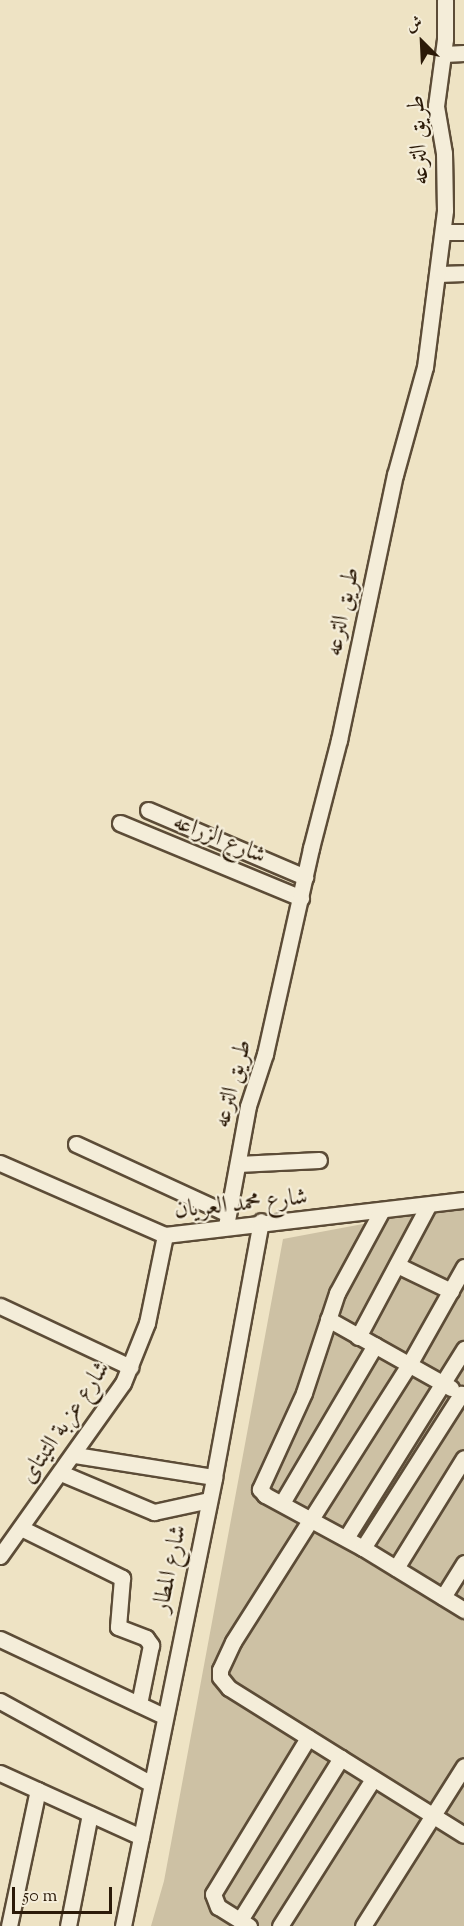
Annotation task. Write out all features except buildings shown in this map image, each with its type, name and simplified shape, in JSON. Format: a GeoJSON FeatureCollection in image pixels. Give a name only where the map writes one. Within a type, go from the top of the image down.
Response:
{"type":"FeatureCollection","features":[{"type":"Feature","properties":{"kind":"street","name":"طريق الترعه"},"geometry":{"type":"LineString","coordinates":[[227,1220],[248,1106],[265,1054],[339,740],[396,475],[425,367],[443,232],[444,153],[436,106],[444,54],[445,0]]}},
{"type":"Feature","properties":{"kind":"street"},"geometry":{"type":"LineString","coordinates":[[444,54],[464,53]]}},
{"type":"Feature","properties":{"kind":"street"},"geometry":{"type":"LineString","coordinates":[[443,232],[464,232]]}},
{"type":"Feature","properties":{"kind":"street"},"geometry":{"type":"LineString","coordinates":[[439,273],[464,273]]}},
{"type":"Feature","properties":{"kind":"street"},"geometry":{"type":"LineString","coordinates":[[148,810],[305,877]]}},
{"type":"Feature","properties":{"kind":"street","name":"شارع الزراعه"},"geometry":{"type":"LineString","coordinates":[[120,824],[301,898]]}},
{"type":"Feature","properties":{"kind":"street"},"geometry":{"type":"LineString","coordinates":[[76,1144],[227,1220]]}},
{"type":"Feature","properties":{"kind":"street"},"geometry":{"type":"LineString","coordinates":[[238,1164],[319,1160]]}},
{"type":"Feature","properties":{"kind":"street","name":"شارع محمد العريان"},"geometry":{"type":"LineString","coordinates":[[0,1163],[165,1235],[227,1220],[261,1221],[381,1212],[464,1200]]}},
{"type":"Feature","properties":{"kind":"street"},"geometry":{"type":"LineString","coordinates":[[358,1337],[428,1206]]}},
{"type":"Feature","properties":{"kind":"street"},"geometry":{"type":"LineString","coordinates":[[381,1212],[337,1293],[304,1393],[260,1489],[363,1548],[464,1610]]}},
{"type":"Feature","properties":{"kind":"street","name":"شارع المطار"},"geometry":{"type":"LineString","coordinates":[[123,1926],[150,1783],[214,1477],[261,1221]]}},
{"type":"Feature","properties":{"kind":"street","name":"شارع عزبة التيتاى"},"geometry":{"type":"LineString","coordinates":[[0,1556],[111,1403],[130,1367],[147,1323],[165,1235]]}},
{"type":"Feature","properties":{"kind":"street"},"geometry":{"type":"LineString","coordinates":[[397,1265],[451,1291]]}},
{"type":"Feature","properties":{"kind":"street"},"geometry":{"type":"LineString","coordinates":[[464,1267],[410,1364],[233,1642],[220,1670],[220,1677],[229,1688],[464,1835]]}},
{"type":"Feature","properties":{"kind":"street"},"geometry":{"type":"LineString","coordinates":[[0,1306],[130,1367]]}},
{"type":"Feature","properties":{"kind":"street"},"geometry":{"type":"LineString","coordinates":[[328,1319],[462,1395],[363,1548]]}},
{"type":"Feature","properties":{"kind":"street"},"geometry":{"type":"LineString","coordinates":[[282,1503],[375,1345]]}},
{"type":"Feature","properties":{"kind":"street"},"geometry":{"type":"LineString","coordinates":[[346,1538],[464,1349]]}},
{"type":"Feature","properties":{"kind":"street"},"geometry":{"type":"LineString","coordinates":[[75,1455],[214,1477]]}},
{"type":"Feature","properties":{"kind":"street"},"geometry":{"type":"LineString","coordinates":[[396,1568],[464,1458]]}},
{"type":"Feature","properties":{"kind":"street"},"geometry":{"type":"LineString","coordinates":[[61,1473],[154,1512],[209,1500]]}},
{"type":"Feature","properties":{"kind":"street"},"geometry":{"type":"LineString","coordinates":[[21,1528],[122,1578],[118,1627],[146,1638],[151,1645],[139,1704]]}},
{"type":"Feature","properties":{"kind":"street"},"geometry":{"type":"LineString","coordinates":[[443,1597],[464,1563]]}},
{"type":"Feature","properties":{"kind":"street"},"geometry":{"type":"LineString","coordinates":[[0,1639],[164,1716]]}},
{"type":"Feature","properties":{"kind":"street"},"geometry":{"type":"LineString","coordinates":[[0,1701],[150,1783]]}},
{"type":"Feature","properties":{"kind":"street"},"geometry":{"type":"LineString","coordinates":[[308,1738],[213,1894],[214,1903],[244,1923],[341,1758]]}},
{"type":"Feature","properties":{"kind":"street"},"geometry":{"type":"LineString","coordinates":[[363,1926],[464,1766]]}},
{"type":"Feature","properties":{"kind":"street"},"geometry":{"type":"LineString","coordinates":[[0,1773],[141,1837]]}},
{"type":"Feature","properties":{"kind":"street"},"geometry":{"type":"LineString","coordinates":[[280,1926],[374,1779]]}},
{"type":"Feature","properties":{"kind":"street"},"geometry":{"type":"LineString","coordinates":[[9,1926],[38,1790]]}},
{"type":"Feature","properties":{"kind":"street"},"geometry":{"type":"LineString","coordinates":[[68,1926],[90,1814]]}},
{"type":"Feature","properties":{"kind":"shaded area"},"geometry":{"type":"Polygon","coordinates":[[[464,1205],[464,1926],[151,1926],[164,1881],[283,1239],[464,1205]]]}}]}
